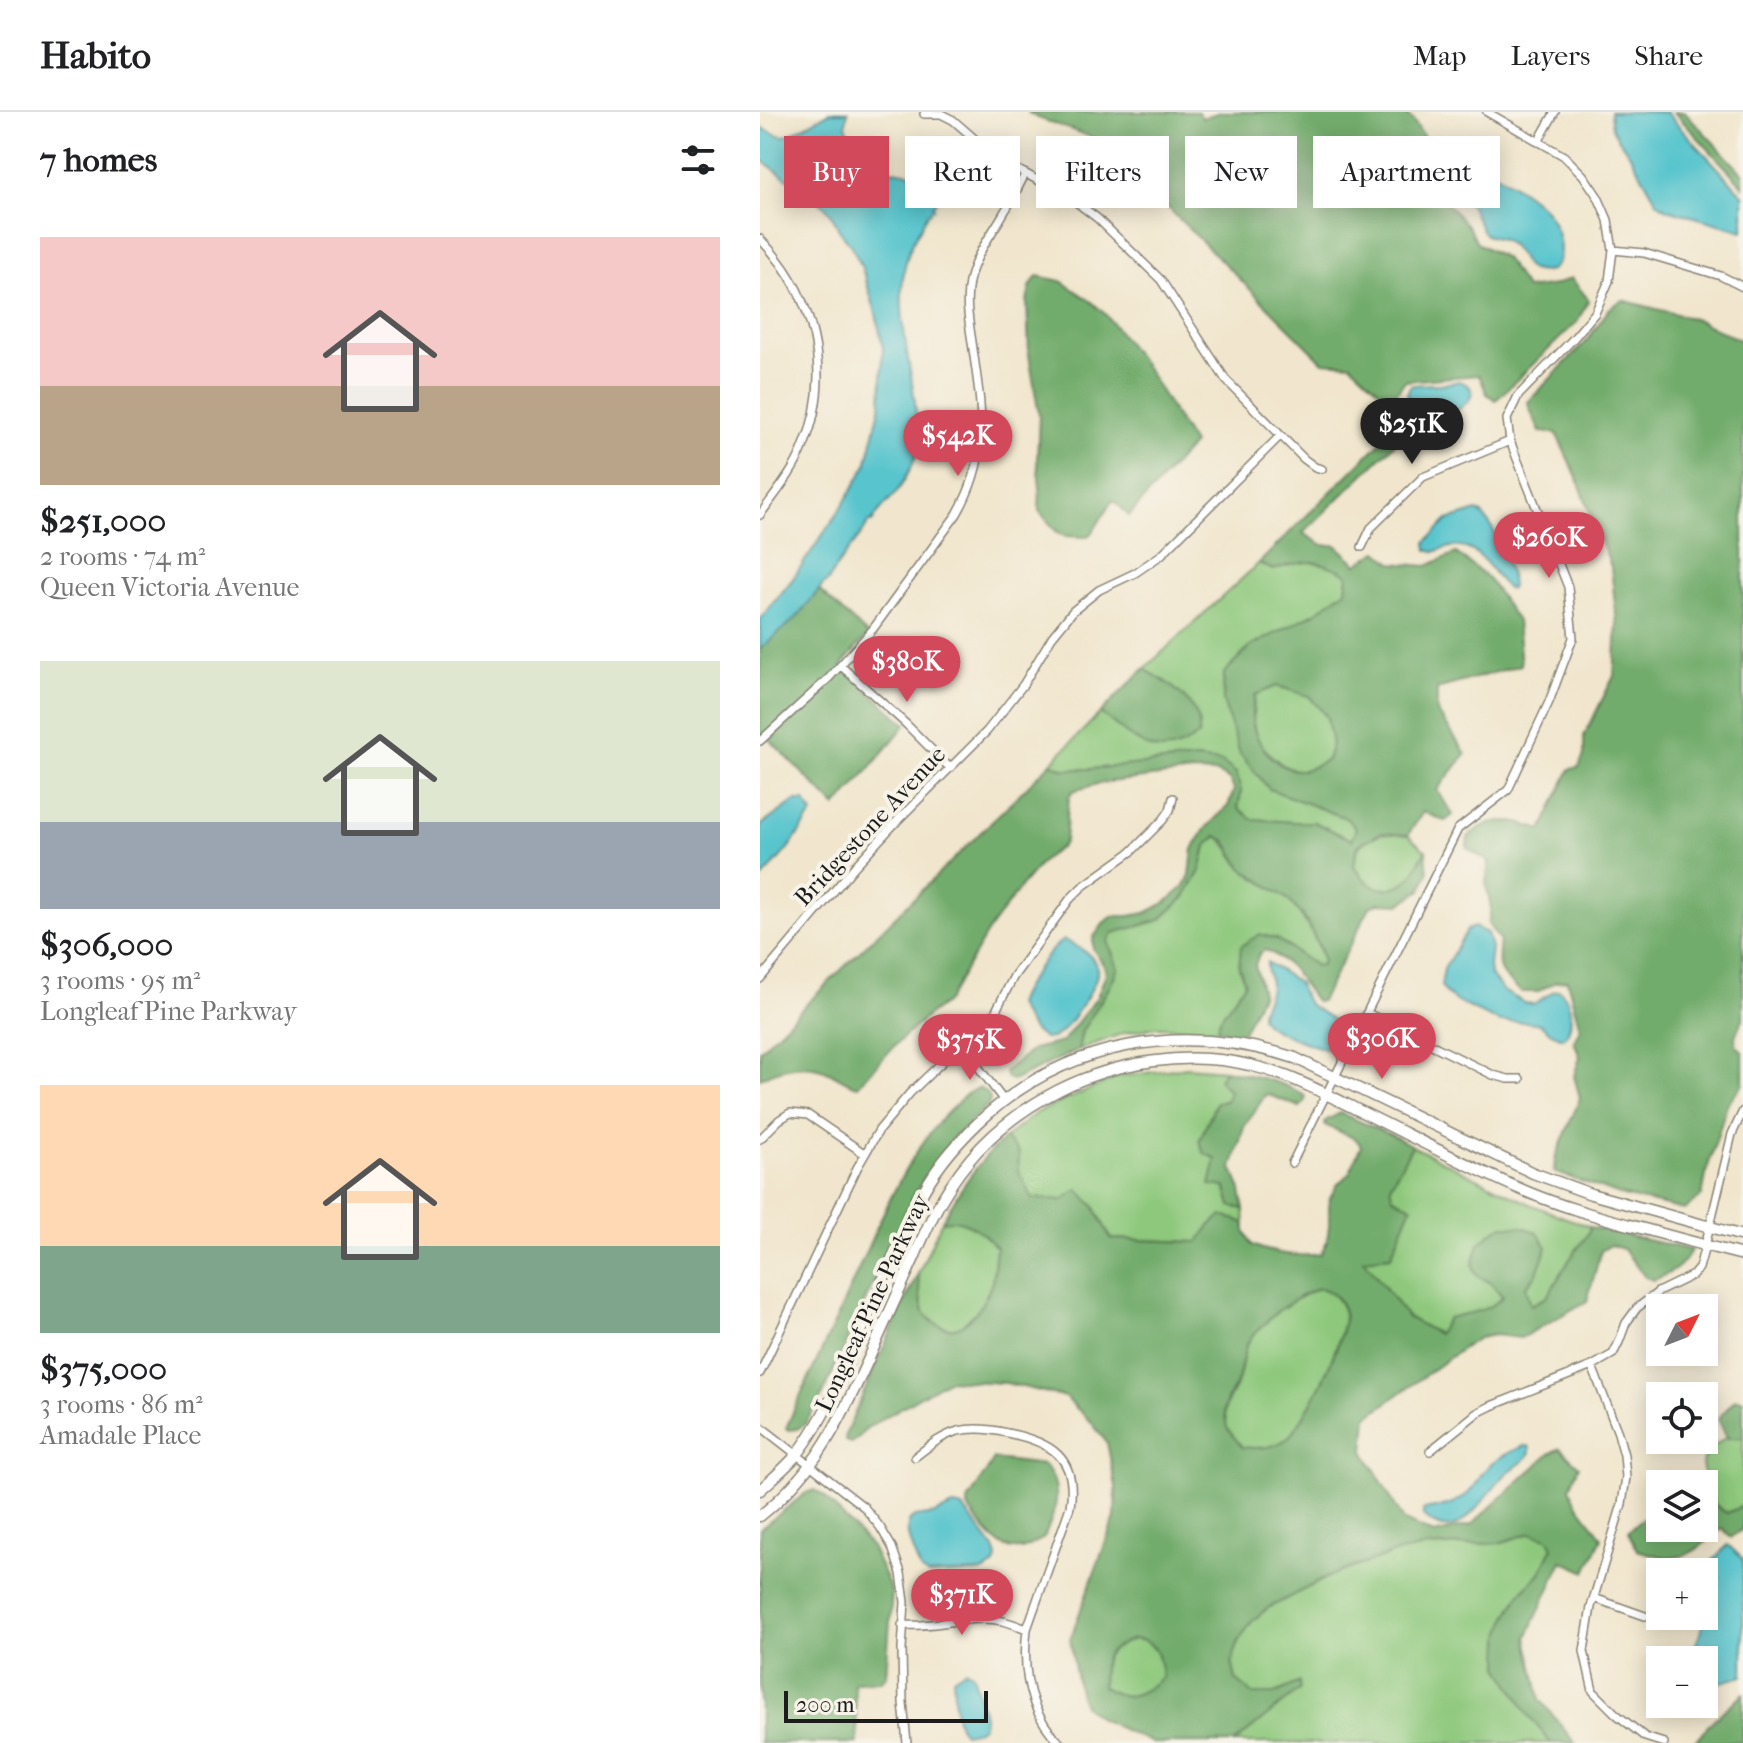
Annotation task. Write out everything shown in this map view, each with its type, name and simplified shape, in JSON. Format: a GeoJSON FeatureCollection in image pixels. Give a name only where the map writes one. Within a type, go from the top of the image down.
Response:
{"type":"FeatureCollection","features":[{"type":"Feature","properties":{"kind":"main road","name":"Longleaf Pine Parkway"},"geometry":{"type":"LineString","coordinates":[[760,1490],[797,1455],[815,1429],[833,1397],[919,1198],[957,1146],[990,1112],[1029,1084],[1085,1057],[1109,1050],[1172,1040],[1208,1040],[1255,1047],[1295,1058],[1533,1173],[1591,1194],[1743,1236]]}},
{"type":"Feature","properties":{"kind":"main road","name":"Longleaf Pine Parkway"},"geometry":{"type":"LineString","coordinates":[[760,1516],[811,1466],[843,1415],[937,1207],[950,1186],[981,1148],[1015,1116],[1039,1100],[1092,1075],[1125,1066],[1207,1059],[1246,1064],[1288,1076],[1525,1191],[1585,1213],[1743,1255]]}},
{"type":"Feature","properties":{"kind":"street"},"geometry":{"type":"LineString","coordinates":[[924,114],[933,112],[953,120],[999,160],[1084,207],[1150,268],[1170,291],[1226,380],[1310,464],[1322,469]]}},
{"type":"Feature","properties":{"kind":"street"},"geometry":{"type":"LineString","coordinates":[[1292,1163],[1458,829],[1508,790],[1549,702],[1573,638],[1568,587],[1510,441],[1507,419],[1518,396],[1595,313],[1609,281],[1613,250],[1608,220],[1598,197],[1583,175],[1564,156],[1487,112]]}},
{"type":"Feature","properties":{"kind":"street"},"geometry":{"type":"LineString","coordinates":[[1538,142],[1555,112]]}},
{"type":"Feature","properties":{"kind":"street"},"geometry":{"type":"LineString","coordinates":[[760,741],[807,700],[873,629],[957,514],[972,484],[981,451],[982,432],[967,306],[968,283],[977,257],[1025,174]]}},
{"type":"Feature","properties":{"kind":"street"},"geometry":{"type":"LineString","coordinates":[[760,239],[785,268],[803,300],[812,326],[818,364],[817,400],[805,445],[760,515]]}},
{"type":"Feature","properties":{"kind":"street"},"geometry":{"type":"LineString","coordinates":[[1613,250],[1644,253],[1721,276],[1743,287]]}},
{"type":"Feature","properties":{"kind":"street","name":"Bridgestone Avenue"},"geometry":{"type":"LineString","coordinates":[[760,979],[855,866],[987,731],[1023,685],[1052,637],[1073,611],[1099,590],[1135,573],[1161,555],[1280,436]]}},
{"type":"Feature","properties":{"kind":"street"},"geometry":{"type":"LineString","coordinates":[[1362,547],[1371,528],[1423,477],[1510,441]]}},
{"type":"Feature","properties":{"kind":"street"},"geometry":{"type":"LineString","coordinates":[[841,666],[950,768]]}},
{"type":"Feature","properties":{"kind":"street"},"geometry":{"type":"LineString","coordinates":[[760,1373],[831,1221],[879,1130],[910,1093],[991,1020],[1014,976],[1070,899],[1131,852],[1163,820],[1173,798]]}},
{"type":"Feature","properties":{"kind":"street"},"geometry":{"type":"LineString","coordinates":[[1367,1013],[1493,1075],[1520,1079]]}},
{"type":"Feature","properties":{"kind":"street"},"geometry":{"type":"LineString","coordinates":[[961,1044],[1004,1101]]}},
{"type":"Feature","properties":{"kind":"street"},"geometry":{"type":"LineString","coordinates":[[760,1139],[790,1113],[808,1115],[865,1154]]}},
{"type":"Feature","properties":{"kind":"street"},"geometry":{"type":"LineString","coordinates":[[1430,1451],[1477,1413],[1592,1366],[1613,1354],[1626,1323],[1637,1308],[1658,1292],[1693,1275],[1699,1268],[1732,1134],[1742,1113]]}},
{"type":"Feature","properties":{"kind":"street"},"geometry":{"type":"LineString","coordinates":[[1592,1366],[1618,1433],[1626,1477],[1622,1504],[1594,1598],[1584,1651],[1593,1691],[1645,1737],[1664,1743]]}},
{"type":"Feature","properties":{"kind":"street"},"geometry":{"type":"LineString","coordinates":[[760,1426],[864,1507],[892,1547],[901,1573],[905,1602],[902,1625],[903,1702],[907,1743]]}},
{"type":"Feature","properties":{"kind":"street"},"geometry":{"type":"LineString","coordinates":[[915,1457],[929,1445],[958,1431],[988,1429],[1032,1438],[1057,1453],[1067,1466],[1072,1493],[1070,1507],[1027,1629],[1024,1664],[1027,1683],[1040,1718],[1055,1741]]}},
{"type":"Feature","properties":{"kind":"street"},"geometry":{"type":"LineString","coordinates":[[1594,1598],[1645,1616]]}},
{"type":"Feature","properties":{"kind":"street"},"geometry":{"type":"LineString","coordinates":[[902,1625],[980,1620],[1002,1621],[1027,1629]]}},
{"type":"Feature","properties":{"kind":"green space"},"geometry":{"type":"Polygon","coordinates":[[[1027,112],[1198,112],[1202,118],[1220,112],[1402,112],[1413,120],[1423,136],[1313,136],[1313,208],[1451,208],[1467,225],[1477,243],[1505,258],[1526,289],[1555,285],[1571,278],[1589,300],[1577,322],[1496,400],[1487,394],[1479,375],[1405,381],[1396,393],[1412,427],[1303,533],[1323,545],[1336,545],[1357,564],[1378,551],[1392,563],[1427,566],[1456,553],[1488,578],[1517,621],[1521,665],[1437,689],[1437,711],[1466,754],[1437,790],[1453,815],[1445,821],[1423,812],[1408,835],[1381,833],[1356,849],[1354,866],[1374,887],[1383,889],[1407,881],[1426,851],[1428,873],[1421,890],[1400,904],[1379,903],[1370,907],[1321,1001],[1316,1002],[1289,967],[1266,950],[1259,954],[1255,965],[1262,993],[1243,1032],[1236,1034],[1217,1029],[1220,1019],[1245,983],[1239,967],[1241,946],[1260,934],[1277,939],[1316,966],[1323,961],[1321,949],[1302,914],[1286,898],[1242,868],[1226,841],[1217,836],[1206,846],[1200,871],[1185,897],[1160,920],[1113,933],[1108,941],[1118,968],[1082,1031],[1078,1050],[1012,1081],[1006,1077],[1005,1071],[1033,1049],[1062,1042],[1097,997],[1106,973],[1093,949],[1093,938],[1113,916],[1146,913],[1165,903],[1184,887],[1190,875],[1193,849],[1206,828],[1228,806],[1234,790],[1230,780],[1217,773],[1193,772],[1101,783],[1073,791],[1069,797],[1065,841],[1061,847],[1044,859],[1022,885],[988,931],[947,1001],[894,1046],[858,1086],[829,1072],[803,1066],[785,1068],[760,1078],[760,1050],[1051,763],[1063,769],[1090,769],[1196,759],[1222,762],[1236,773],[1241,791],[1238,808],[1252,819],[1314,822],[1352,840],[1356,828],[1346,818],[1269,789],[1240,754],[1223,701],[1224,673],[1251,646],[1315,613],[1346,590],[1348,575],[1328,565],[1303,562],[1273,570],[1259,563],[1391,432],[1383,394],[1351,364],[1323,362],[1168,208],[1169,136],[1089,136],[1027,112]],[[1277,686],[1255,695],[1253,724],[1261,744],[1275,760],[1293,769],[1303,770],[1327,760],[1332,744],[1327,717],[1309,696],[1277,686]]]}},
{"type":"Feature","properties":{"kind":"green space"},"geometry":{"type":"Polygon","coordinates":[[[1674,112],[1685,112],[1743,174],[1743,186],[1674,112]]]}},
{"type":"Feature","properties":{"kind":"green space"},"geometry":{"type":"Polygon","coordinates":[[[1037,276],[1061,281],[1106,315],[1145,366],[1193,444],[1129,516],[1112,501],[1092,533],[1086,537],[1065,536],[1056,531],[1039,511],[1039,415],[1029,355],[1027,302],[1030,287],[1037,276]]]}},
{"type":"Feature","properties":{"kind":"green space"},"geometry":{"type":"Polygon","coordinates":[[[1622,300],[1695,319],[1743,344],[1743,1019],[1735,1036],[1736,1045],[1743,1052],[1743,1084],[1727,1105],[1702,1196],[1684,1210],[1623,1196],[1554,1172],[1555,1159],[1580,1098],[1574,1076],[1580,1057],[1574,1041],[1580,1028],[1567,980],[1555,982],[1537,992],[1521,992],[1503,975],[1498,959],[1500,941],[1488,924],[1491,909],[1486,883],[1489,862],[1467,848],[1468,837],[1477,829],[1495,822],[1512,822],[1542,830],[1570,769],[1579,767],[1584,755],[1584,736],[1614,676],[1617,624],[1611,567],[1556,433],[1540,432],[1528,402],[1588,339],[1609,309],[1622,300]]]}},
{"type":"Feature","properties":{"kind":"green space"},"geometry":{"type":"Polygon","coordinates":[[[1302,561],[1331,565],[1349,575],[1346,590],[1315,613],[1252,646],[1224,673],[1223,701],[1269,789],[1346,818],[1356,828],[1352,840],[1314,822],[1252,819],[1238,808],[1241,791],[1236,773],[1196,759],[1090,769],[1063,769],[1051,763],[1100,713],[1129,734],[1165,681],[1144,669],[1259,563],[1273,570],[1302,561]]]}},
{"type":"Feature","properties":{"kind":"green space"},"geometry":{"type":"Polygon","coordinates":[[[819,590],[868,635],[841,666],[906,724],[836,807],[766,736],[760,736],[760,649],[797,617],[819,590]]]}},
{"type":"Feature","properties":{"kind":"green space"},"geometry":{"type":"Polygon","coordinates":[[[1144,669],[1181,694],[1193,708],[1198,718],[1199,735],[1184,745],[1158,749],[1136,740],[1100,713],[1144,669]]]}},
{"type":"Feature","properties":{"kind":"green space"},"geometry":{"type":"Polygon","coordinates":[[[1277,686],[1309,696],[1327,717],[1332,744],[1327,760],[1307,769],[1291,769],[1270,755],[1259,741],[1253,716],[1255,695],[1277,686]]]}},
{"type":"Feature","properties":{"kind":"green space"},"geometry":{"type":"Polygon","coordinates":[[[1381,833],[1408,835],[1426,851],[1410,878],[1393,888],[1371,885],[1354,866],[1361,845],[1381,833]]]}},
{"type":"Feature","properties":{"kind":"green space"},"geometry":{"type":"Polygon","coordinates":[[[1217,836],[1244,869],[1285,897],[1297,910],[1317,945],[1323,961],[1321,965],[1316,966],[1277,939],[1239,967],[1245,983],[1220,1019],[1217,1029],[1157,1027],[1124,1033],[1078,1050],[1082,1031],[1110,986],[1108,941],[1113,933],[1160,920],[1185,897],[1200,871],[1206,846],[1217,836]]]}},
{"type":"Feature","properties":{"kind":"green space"},"geometry":{"type":"Polygon","coordinates":[[[1187,1067],[1224,1070],[1220,1080],[1229,1091],[1226,1101],[1216,1103],[1200,1142],[1216,1159],[1231,1206],[1244,1209],[1245,1224],[1238,1220],[1211,1225],[1198,1242],[1111,1239],[1094,1206],[1032,1198],[1018,1170],[1019,1153],[1005,1138],[1036,1113],[1118,1077],[1187,1067]]]}},
{"type":"Feature","properties":{"kind":"green space"},"geometry":{"type":"Polygon","coordinates":[[[1224,1070],[1278,1083],[1306,1097],[1300,1107],[1266,1094],[1244,1127],[1232,1168],[1241,1190],[1244,1209],[1231,1206],[1226,1187],[1210,1185],[1216,1159],[1204,1153],[1199,1141],[1216,1103],[1226,1101],[1229,1091],[1219,1080],[1224,1070]]]}},
{"type":"Feature","properties":{"kind":"green space"},"geometry":{"type":"Polygon","coordinates":[[[979,1088],[987,1093],[989,1104],[957,1135],[931,1167],[908,1206],[823,1394],[805,1424],[788,1430],[786,1428],[877,1226],[904,1173],[936,1126],[963,1097],[979,1088]]]}},
{"type":"Feature","properties":{"kind":"green space"},"geometry":{"type":"Polygon","coordinates":[[[1340,1113],[1412,1146],[1390,1186],[1393,1197],[1412,1206],[1391,1256],[1364,1259],[1407,1317],[1438,1334],[1448,1318],[1484,1309],[1503,1297],[1491,1283],[1477,1275],[1473,1265],[1479,1244],[1503,1226],[1537,1232],[1547,1247],[1536,1275],[1526,1287],[1531,1305],[1547,1297],[1590,1227],[1691,1250],[1676,1269],[1654,1280],[1645,1277],[1623,1249],[1611,1245],[1601,1251],[1587,1301],[1521,1338],[1495,1335],[1479,1338],[1367,1417],[1364,1451],[1404,1521],[1434,1534],[1471,1525],[1549,1454],[1560,1448],[1579,1466],[1570,1488],[1576,1502],[1602,1538],[1586,1572],[1562,1561],[1527,1637],[1540,1699],[1575,1743],[1551,1743],[1527,1713],[1500,1666],[1501,1635],[1508,1615],[1520,1594],[1540,1573],[1553,1547],[1548,1538],[1531,1533],[1499,1543],[1425,1547],[1395,1553],[1332,1575],[1268,1608],[1253,1620],[1239,1640],[1232,1662],[1236,1680],[1253,1694],[1274,1694],[1299,1682],[1299,1690],[1234,1743],[1152,1743],[1102,1720],[1084,1705],[1079,1693],[1070,1639],[1115,1517],[1116,1487],[1107,1443],[1091,1422],[1065,1397],[1006,1383],[948,1380],[867,1428],[851,1443],[845,1441],[918,1274],[924,1312],[938,1325],[947,1328],[964,1324],[978,1310],[988,1293],[996,1247],[972,1226],[958,1221],[942,1221],[962,1187],[1005,1138],[1019,1153],[1018,1170],[1032,1198],[1063,1200],[1078,1189],[1094,1206],[1111,1239],[1198,1242],[1221,1216],[1245,1224],[1252,1245],[1277,1253],[1312,1255],[1321,1254],[1327,1241],[1329,1200],[1337,1185],[1349,1174],[1361,1146],[1356,1139],[1325,1125],[1325,1121],[1340,1113]],[[1318,1288],[1278,1311],[1246,1346],[1238,1380],[1224,1410],[1227,1428],[1242,1447],[1264,1447],[1285,1440],[1313,1400],[1344,1323],[1340,1303],[1327,1291],[1318,1288]],[[1133,1639],[1111,1651],[1103,1667],[1102,1686],[1126,1696],[1140,1693],[1162,1677],[1156,1650],[1147,1642],[1133,1639]]]}},
{"type":"Feature","properties":{"kind":"green space"},"geometry":{"type":"Polygon","coordinates":[[[1412,1146],[1532,1205],[1590,1227],[1547,1297],[1531,1306],[1526,1287],[1536,1275],[1479,1244],[1473,1265],[1477,1275],[1491,1283],[1503,1297],[1494,1306],[1460,1315],[1439,1335],[1407,1317],[1364,1259],[1391,1255],[1390,1186],[1412,1146]]]}},
{"type":"Feature","properties":{"kind":"green space"},"geometry":{"type":"Polygon","coordinates":[[[953,1219],[977,1229],[996,1247],[992,1283],[980,1308],[960,1327],[952,1329],[939,1325],[925,1315],[918,1274],[942,1221],[953,1219]]]}},
{"type":"Feature","properties":{"kind":"green space"},"geometry":{"type":"Polygon","coordinates":[[[1318,1288],[1329,1290],[1344,1312],[1337,1344],[1322,1382],[1303,1419],[1285,1440],[1264,1447],[1242,1447],[1227,1428],[1224,1415],[1238,1381],[1246,1345],[1268,1319],[1318,1288]]]}},
{"type":"Feature","properties":{"kind":"green space"},"geometry":{"type":"Polygon","coordinates":[[[1735,1399],[1743,1400],[1743,1438],[1727,1438],[1718,1419],[1735,1399]]]}},
{"type":"Feature","properties":{"kind":"green space"},"geometry":{"type":"Polygon","coordinates":[[[1725,1438],[1743,1438],[1743,1506],[1727,1513],[1718,1507],[1718,1470],[1703,1470],[1702,1462],[1708,1454],[1718,1454],[1718,1444],[1725,1438]]]}},
{"type":"Feature","properties":{"kind":"green space"},"geometry":{"type":"Polygon","coordinates":[[[994,1459],[1044,1465],[1054,1482],[1056,1500],[1044,1538],[1024,1548],[1012,1549],[997,1542],[968,1508],[968,1501],[994,1459]]]}},
{"type":"Feature","properties":{"kind":"green space"},"geometry":{"type":"Polygon","coordinates":[[[815,1490],[871,1547],[892,1592],[886,1677],[881,1681],[854,1682],[858,1743],[760,1743],[760,1529],[806,1493],[815,1490]]]}},
{"type":"Feature","properties":{"kind":"green space"},"geometry":{"type":"Polygon","coordinates":[[[1743,1506],[1743,1529],[1731,1537],[1722,1528],[1718,1531],[1718,1508],[1727,1513],[1743,1506]]]}},
{"type":"Feature","properties":{"kind":"green space"},"geometry":{"type":"Polygon","coordinates":[[[1646,1517],[1646,1542],[1706,1542],[1684,1556],[1664,1557],[1637,1550],[1628,1531],[1646,1517]]]}},
{"type":"Feature","properties":{"kind":"green space"},"geometry":{"type":"Polygon","coordinates":[[[1531,1533],[1549,1538],[1553,1547],[1540,1573],[1520,1594],[1500,1666],[1527,1713],[1551,1743],[1234,1743],[1299,1689],[1298,1683],[1274,1694],[1253,1694],[1236,1680],[1232,1662],[1239,1640],[1253,1620],[1268,1608],[1332,1575],[1395,1553],[1425,1547],[1499,1543],[1531,1533]]]}},
{"type":"Feature","properties":{"kind":"green space"},"geometry":{"type":"Polygon","coordinates":[[[1133,1639],[1147,1642],[1156,1650],[1162,1677],[1140,1693],[1119,1695],[1102,1686],[1103,1667],[1111,1651],[1133,1639]]]}},
{"type":"Feature","properties":{"kind":"green space"},"geometry":{"type":"Polygon","coordinates":[[[1743,1694],[1743,1742],[1693,1743],[1718,1718],[1743,1694]]]}},
{"type":"Feature","properties":{"kind":"water"},"geometry":{"type":"Polygon","coordinates":[[[830,112],[848,112],[846,124],[851,136],[784,136],[830,112]]]}},
{"type":"Feature","properties":{"kind":"water"},"geometry":{"type":"Polygon","coordinates":[[[1610,112],[1666,112],[1743,195],[1743,231],[1667,209],[1657,202],[1612,129],[1610,112]]]}},
{"type":"Feature","properties":{"kind":"water"},"geometry":{"type":"Polygon","coordinates":[[[760,127],[784,136],[784,176],[760,159],[760,127]]]}},
{"type":"Feature","properties":{"kind":"water"},"geometry":{"type":"Polygon","coordinates":[[[890,170],[905,173],[905,208],[934,208],[927,215],[908,253],[903,275],[903,320],[918,447],[901,485],[869,522],[828,581],[797,617],[760,649],[760,619],[792,580],[866,466],[881,404],[883,348],[876,313],[861,265],[826,208],[889,208],[890,170]]]}},
{"type":"Feature","properties":{"kind":"water"},"geometry":{"type":"Polygon","coordinates":[[[1500,176],[1532,198],[1553,221],[1559,243],[1557,263],[1552,269],[1542,272],[1529,269],[1512,246],[1504,240],[1486,235],[1471,208],[1500,208],[1500,176]]]}},
{"type":"Feature","properties":{"kind":"water"},"geometry":{"type":"Polygon","coordinates":[[[1459,381],[1468,385],[1472,391],[1471,397],[1459,409],[1443,416],[1427,415],[1407,394],[1410,386],[1459,381]]]}},
{"type":"Feature","properties":{"kind":"water"},"geometry":{"type":"Polygon","coordinates":[[[1477,511],[1489,523],[1500,544],[1511,578],[1510,589],[1484,560],[1468,549],[1427,550],[1426,542],[1448,520],[1477,511]]]}},
{"type":"Feature","properties":{"kind":"water"},"geometry":{"type":"Polygon","coordinates":[[[795,801],[804,801],[813,813],[760,881],[760,826],[795,801]]]}},
{"type":"Feature","properties":{"kind":"water"},"geometry":{"type":"Polygon","coordinates":[[[1474,927],[1487,933],[1491,948],[1490,974],[1503,991],[1525,1003],[1534,1004],[1554,991],[1559,990],[1563,994],[1569,1007],[1570,1021],[1563,1038],[1540,1024],[1500,1022],[1457,1002],[1446,993],[1441,986],[1444,969],[1467,930],[1474,927]]]}},
{"type":"Feature","properties":{"kind":"water"},"geometry":{"type":"Polygon","coordinates":[[[1064,940],[1093,959],[1097,976],[1089,994],[1068,1023],[1054,1037],[1045,1039],[1032,1029],[1017,1005],[1037,969],[1064,940]]]}},
{"type":"Feature","properties":{"kind":"water"},"geometry":{"type":"Polygon","coordinates":[[[1267,962],[1297,982],[1308,1004],[1337,1022],[1334,1037],[1325,1049],[1288,1036],[1263,1020],[1261,1011],[1270,986],[1267,962]]]}},
{"type":"Feature","properties":{"kind":"water"},"geometry":{"type":"Polygon","coordinates":[[[1524,1446],[1530,1449],[1527,1458],[1505,1475],[1473,1512],[1458,1524],[1443,1527],[1423,1515],[1423,1510],[1461,1499],[1490,1465],[1524,1446]]]}},
{"type":"Feature","properties":{"kind":"water"},"geometry":{"type":"Polygon","coordinates":[[[954,1506],[963,1508],[994,1548],[996,1562],[983,1572],[928,1575],[921,1571],[910,1542],[910,1521],[954,1506]]]}},
{"type":"Feature","properties":{"kind":"water"},"geometry":{"type":"Polygon","coordinates":[[[1728,1545],[1743,1559],[1743,1676],[1718,1683],[1718,1646],[1694,1646],[1701,1630],[1718,1630],[1718,1558],[1715,1558],[1728,1545]]]}},
{"type":"Feature","properties":{"kind":"water"},"geometry":{"type":"Polygon","coordinates":[[[965,1670],[974,1677],[984,1716],[983,1726],[964,1733],[956,1714],[953,1678],[965,1670]]]}}]}
